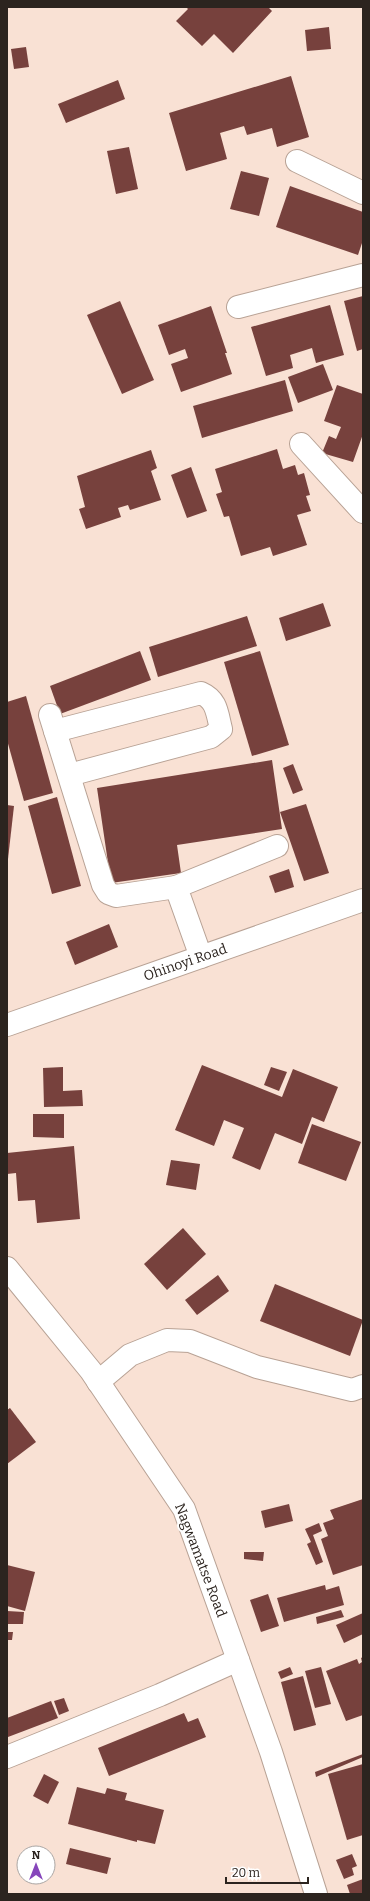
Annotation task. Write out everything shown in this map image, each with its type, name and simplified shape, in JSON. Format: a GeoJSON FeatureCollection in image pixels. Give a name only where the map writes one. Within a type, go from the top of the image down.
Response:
{"type":"FeatureCollection","features":[{"type":"Feature","properties":{"kind":"street"},"geometry":{"type":"LineString","coordinates":[[297,161],[363,193]]}},
{"type":"Feature","properties":{"kind":"street"},"geometry":{"type":"LineString","coordinates":[[238,307],[363,275]]}},
{"type":"Feature","properties":{"kind":"street"},"geometry":{"type":"LineString","coordinates":[[301,444],[363,512]]}},
{"type":"Feature","properties":{"kind":"street"},"geometry":{"type":"LineString","coordinates":[[69,775],[211,737],[221,728],[216,706],[210,697],[201,693],[52,723],[103,885],[108,893],[116,896],[176,887],[277,846]]}},
{"type":"Feature","properties":{"kind":"street"},"geometry":{"type":"LineString","coordinates":[[176,887],[201,957]]}},
{"type":"Feature","properties":{"kind":"street","name":"Ohinoyi Road"},"geometry":{"type":"LineString","coordinates":[[7,1024],[363,900]]}},
{"type":"Feature","properties":{"kind":"street","name":"Nagwamatse Road"},"geometry":{"type":"LineString","coordinates":[[7,1268],[98,1382],[184,1509],[271,1752],[316,1894]]}},
{"type":"Feature","properties":{"kind":"street"},"geometry":{"type":"LineString","coordinates":[[98,1382],[130,1355],[167,1340],[190,1341],[257,1367],[352,1390],[363,1386]]}},
{"type":"Feature","properties":{"kind":"street"},"geometry":{"type":"LineString","coordinates":[[7,1757],[160,1695],[238,1660]]}},
{"type":"Feature","properties":{"kind":"building"},"geometry":{"type":"Polygon","coordinates":[[[186,7],[268,7],[272,11],[233,53],[214,34],[202,46],[176,21],[188,9],[186,7]]]}},
{"type":"Feature","properties":{"kind":"building"},"geometry":{"type":"Polygon","coordinates":[[[329,27],[331,49],[307,51],[305,30],[329,27]]]}},
{"type":"Feature","properties":{"kind":"building"},"geometry":{"type":"Polygon","coordinates":[[[26,47],[29,67],[14,69],[11,49],[26,47]]]}},
{"type":"Feature","properties":{"kind":"building"},"geometry":{"type":"Polygon","coordinates":[[[291,76],[309,137],[277,147],[272,128],[247,135],[244,126],[220,133],[227,159],[186,171],[169,113],[291,76]]]}},
{"type":"Feature","properties":{"kind":"building"},"geometry":{"type":"Polygon","coordinates":[[[118,80],[125,99],[66,123],[58,104],[118,80]]]}},
{"type":"Feature","properties":{"kind":"building"},"geometry":{"type":"Polygon","coordinates":[[[129,147],[138,189],[116,194],[107,151],[129,147]]]}},
{"type":"Feature","properties":{"kind":"building"},"geometry":{"type":"Polygon","coordinates":[[[241,171],[269,178],[259,216],[230,209],[241,171]]]}},
{"type":"Feature","properties":{"kind":"building"},"geometry":{"type":"Polygon","coordinates":[[[290,186],[363,212],[363,240],[358,255],[276,227],[290,186]]]}},
{"type":"Feature","properties":{"kind":"building"},"geometry":{"type":"Polygon","coordinates":[[[363,296],[363,349],[357,351],[344,301],[363,296]]]}},
{"type":"Feature","properties":{"kind":"building"},"geometry":{"type":"Polygon","coordinates":[[[120,301],[154,380],[122,394],[87,315],[120,301]]]}},
{"type":"Feature","properties":{"kind":"building"},"geometry":{"type":"Polygon","coordinates":[[[330,305],[344,355],[316,363],[312,348],[290,355],[293,368],[266,376],[251,327],[330,305]]]}},
{"type":"Feature","properties":{"kind":"building"},"geometry":{"type":"Polygon","coordinates":[[[211,306],[227,353],[225,353],[232,374],[181,392],[171,364],[188,358],[185,349],[169,355],[158,325],[211,306]]]}},
{"type":"Feature","properties":{"kind":"building"},"geometry":{"type":"Polygon","coordinates":[[[323,364],[333,390],[298,403],[288,377],[323,364]]]}},
{"type":"Feature","properties":{"kind":"building"},"geometry":{"type":"Polygon","coordinates":[[[285,380],[293,411],[202,438],[193,406],[285,380]]]}},
{"type":"Feature","properties":{"kind":"building"},"geometry":{"type":"Polygon","coordinates":[[[337,385],[363,394],[363,434],[353,462],[322,453],[329,436],[336,439],[341,427],[324,421],[337,385]]]}},
{"type":"Feature","properties":{"kind":"building"},"geometry":{"type":"Polygon","coordinates":[[[277,449],[283,469],[295,465],[298,475],[304,473],[310,495],[306,496],[311,511],[297,515],[307,545],[273,556],[270,547],[241,556],[229,516],[224,517],[216,494],[222,492],[215,469],[277,449]]]}},
{"type":"Feature","properties":{"kind":"building"},"geometry":{"type":"Polygon","coordinates":[[[151,450],[157,468],[151,471],[161,500],[130,510],[128,505],[118,508],[121,517],[86,529],[79,509],[85,507],[77,476],[151,450]]]}},
{"type":"Feature","properties":{"kind":"building"},"geometry":{"type":"Polygon","coordinates":[[[191,467],[207,511],[187,518],[171,475],[191,467]]]}},
{"type":"Feature","properties":{"kind":"building"},"geometry":{"type":"Polygon","coordinates":[[[323,603],[331,626],[286,641],[279,618],[323,603]]]}},
{"type":"Feature","properties":{"kind":"building"},"geometry":{"type":"Polygon","coordinates":[[[247,616],[257,646],[158,677],[149,647],[247,616]]]}},
{"type":"Feature","properties":{"kind":"building"},"geometry":{"type":"Polygon","coordinates":[[[140,651],[151,680],[60,714],[50,686],[140,651]]]}},
{"type":"Feature","properties":{"kind":"building"},"geometry":{"type":"Polygon","coordinates":[[[260,651],[289,745],[252,756],[224,662],[260,651]]]}},
{"type":"Feature","properties":{"kind":"building"},"geometry":{"type":"Polygon","coordinates":[[[26,696],[53,793],[24,801],[7,740],[7,702],[26,696]]]}},
{"type":"Feature","properties":{"kind":"building"},"geometry":{"type":"Polygon","coordinates":[[[272,760],[282,829],[177,845],[181,873],[111,883],[97,788],[272,760]]]}},
{"type":"Feature","properties":{"kind":"building"},"geometry":{"type":"Polygon","coordinates":[[[293,764],[303,790],[293,794],[283,768],[293,764]]]}},
{"type":"Feature","properties":{"kind":"building"},"geometry":{"type":"Polygon","coordinates":[[[57,797],[81,886],[52,894],[28,806],[57,797]]]}},
{"type":"Feature","properties":{"kind":"building"},"geometry":{"type":"Polygon","coordinates":[[[306,804],[329,873],[304,881],[280,812],[306,804]]]}},
{"type":"Feature","properties":{"kind":"building"},"geometry":{"type":"Polygon","coordinates":[[[7,805],[14,806],[8,859],[7,859],[7,805]]]}},
{"type":"Feature","properties":{"kind":"building"},"geometry":{"type":"Polygon","coordinates":[[[289,869],[294,887],[275,893],[269,876],[289,869]]]}},
{"type":"Feature","properties":{"kind":"building"},"geometry":{"type":"Polygon","coordinates":[[[109,924],[118,947],[75,965],[66,942],[109,924]]]}},
{"type":"Feature","properties":{"kind":"building"},"geometry":{"type":"Polygon","coordinates":[[[202,1065],[282,1097],[293,1069],[338,1087],[324,1122],[312,1117],[302,1144],[275,1133],[260,1170],[232,1158],[244,1128],[224,1120],[214,1146],[175,1130],[202,1065]]]}},
{"type":"Feature","properties":{"kind":"building"},"geometry":{"type":"Polygon","coordinates":[[[63,1067],[63,1091],[82,1090],[83,1106],[44,1107],[43,1068],[63,1067]]]}},
{"type":"Feature","properties":{"kind":"building"},"geometry":{"type":"Polygon","coordinates":[[[271,1067],[287,1072],[279,1091],[264,1085],[271,1067]]]}},
{"type":"Feature","properties":{"kind":"building"},"geometry":{"type":"Polygon","coordinates":[[[33,1114],[64,1114],[64,1138],[33,1137],[33,1114]]]}},
{"type":"Feature","properties":{"kind":"building"},"geometry":{"type":"Polygon","coordinates":[[[312,1124],[361,1142],[346,1181],[298,1163],[312,1124]]]}},
{"type":"Feature","properties":{"kind":"building"},"geometry":{"type":"Polygon","coordinates":[[[74,1146],[80,1219],[37,1223],[35,1200],[18,1201],[16,1173],[7,1174],[7,1153],[74,1146]]]}},
{"type":"Feature","properties":{"kind":"building"},"geometry":{"type":"Polygon","coordinates":[[[171,1160],[200,1164],[196,1190],[166,1185],[171,1160]]]}},
{"type":"Feature","properties":{"kind":"building"},"geometry":{"type":"Polygon","coordinates":[[[183,1228],[206,1254],[167,1290],[144,1264],[183,1228]]]}},
{"type":"Feature","properties":{"kind":"building"},"geometry":{"type":"Polygon","coordinates":[[[218,1275],[229,1291],[197,1315],[185,1300],[218,1275]]]}},
{"type":"Feature","properties":{"kind":"building"},"geometry":{"type":"Polygon","coordinates":[[[275,1284],[363,1320],[350,1356],[260,1321],[275,1284]]]}},
{"type":"Feature","properties":{"kind":"building"},"geometry":{"type":"Polygon","coordinates":[[[10,1408],[36,1442],[7,1464],[7,1410],[10,1408]]]}},
{"type":"Feature","properties":{"kind":"building"},"geometry":{"type":"Polygon","coordinates":[[[363,1499],[363,1565],[333,1575],[321,1539],[328,1536],[323,1523],[334,1519],[330,1510],[363,1499]]]}},
{"type":"Feature","properties":{"kind":"building"},"geometry":{"type":"Polygon","coordinates":[[[289,1504],[293,1521],[265,1528],[261,1511],[289,1504]]]}},
{"type":"Feature","properties":{"kind":"building"},"geometry":{"type":"Polygon","coordinates":[[[319,1523],[322,1531],[313,1535],[323,1562],[316,1565],[307,1544],[311,1542],[305,1529],[319,1523]]]}},
{"type":"Feature","properties":{"kind":"building"},"geometry":{"type":"Polygon","coordinates":[[[244,1552],[264,1552],[263,1561],[244,1559],[244,1552]]]}},
{"type":"Feature","properties":{"kind":"building"},"geometry":{"type":"Polygon","coordinates":[[[7,1565],[35,1572],[25,1611],[7,1606],[7,1565]]]}},
{"type":"Feature","properties":{"kind":"building"},"geometry":{"type":"Polygon","coordinates":[[[325,1585],[326,1590],[339,1586],[344,1605],[284,1622],[277,1598],[325,1585]]]}},
{"type":"Feature","properties":{"kind":"building"},"geometry":{"type":"Polygon","coordinates":[[[268,1594],[279,1626],[261,1632],[250,1600],[268,1594]]]}},
{"type":"Feature","properties":{"kind":"building"},"geometry":{"type":"Polygon","coordinates":[[[341,1610],[344,1617],[317,1624],[316,1617],[341,1610]]]}},
{"type":"Feature","properties":{"kind":"building"},"geometry":{"type":"Polygon","coordinates":[[[7,1611],[24,1612],[23,1624],[7,1624],[7,1611]]]}},
{"type":"Feature","properties":{"kind":"building"},"geometry":{"type":"Polygon","coordinates":[[[363,1613],[363,1634],[344,1643],[336,1625],[363,1613]]]}},
{"type":"Feature","properties":{"kind":"building"},"geometry":{"type":"Polygon","coordinates":[[[7,1632],[13,1632],[12,1640],[7,1640],[7,1632]]]}},
{"type":"Feature","properties":{"kind":"building"},"geometry":{"type":"Polygon","coordinates":[[[363,1657],[363,1715],[346,1721],[326,1671],[357,1659],[359,1664],[362,1662],[361,1658],[363,1657]]]}},
{"type":"Feature","properties":{"kind":"building"},"geometry":{"type":"Polygon","coordinates":[[[290,1667],[293,1674],[281,1679],[278,1672],[290,1667]]]}},
{"type":"Feature","properties":{"kind":"building"},"geometry":{"type":"Polygon","coordinates":[[[321,1667],[331,1704],[315,1708],[305,1671],[321,1667]]]}},
{"type":"Feature","properties":{"kind":"building"},"geometry":{"type":"Polygon","coordinates":[[[303,1676],[316,1725],[294,1731],[281,1682],[303,1676]]]}},
{"type":"Feature","properties":{"kind":"building"},"geometry":{"type":"Polygon","coordinates":[[[64,1698],[69,1711],[59,1715],[54,1701],[64,1698]]]}},
{"type":"Feature","properties":{"kind":"building"},"geometry":{"type":"Polygon","coordinates":[[[51,1701],[58,1718],[8,1737],[7,1718],[51,1701]]]}},
{"type":"Feature","properties":{"kind":"building"},"geometry":{"type":"Polygon","coordinates":[[[184,1713],[188,1722],[198,1718],[206,1737],[109,1776],[98,1748],[184,1713]]]}},
{"type":"Feature","properties":{"kind":"building"},"geometry":{"type":"Polygon","coordinates":[[[363,1754],[363,1757],[316,1777],[315,1772],[363,1754]]]}},
{"type":"Feature","properties":{"kind":"building"},"geometry":{"type":"Polygon","coordinates":[[[363,1764],[363,1835],[347,1840],[328,1774],[363,1764]]]}},
{"type":"Feature","properties":{"kind":"building"},"geometry":{"type":"Polygon","coordinates":[[[44,1774],[59,1782],[48,1804],[33,1796],[44,1774]]]}},
{"type":"Feature","properties":{"kind":"building"},"geometry":{"type":"Polygon","coordinates":[[[77,1787],[105,1794],[107,1788],[127,1793],[125,1800],[164,1810],[155,1844],[137,1840],[137,1842],[68,1824],[77,1787]]]}},
{"type":"Feature","properties":{"kind":"building"},"geometry":{"type":"Polygon","coordinates":[[[70,1848],[111,1858],[107,1874],[66,1864],[70,1848]]]}},
{"type":"Feature","properties":{"kind":"building"},"geometry":{"type":"Polygon","coordinates":[[[352,1854],[357,1866],[352,1868],[354,1875],[344,1879],[336,1860],[352,1854]]]}},
{"type":"Feature","properties":{"kind":"building"},"geometry":{"type":"Polygon","coordinates":[[[363,1879],[363,1894],[350,1894],[347,1885],[363,1879]]]}}]}
